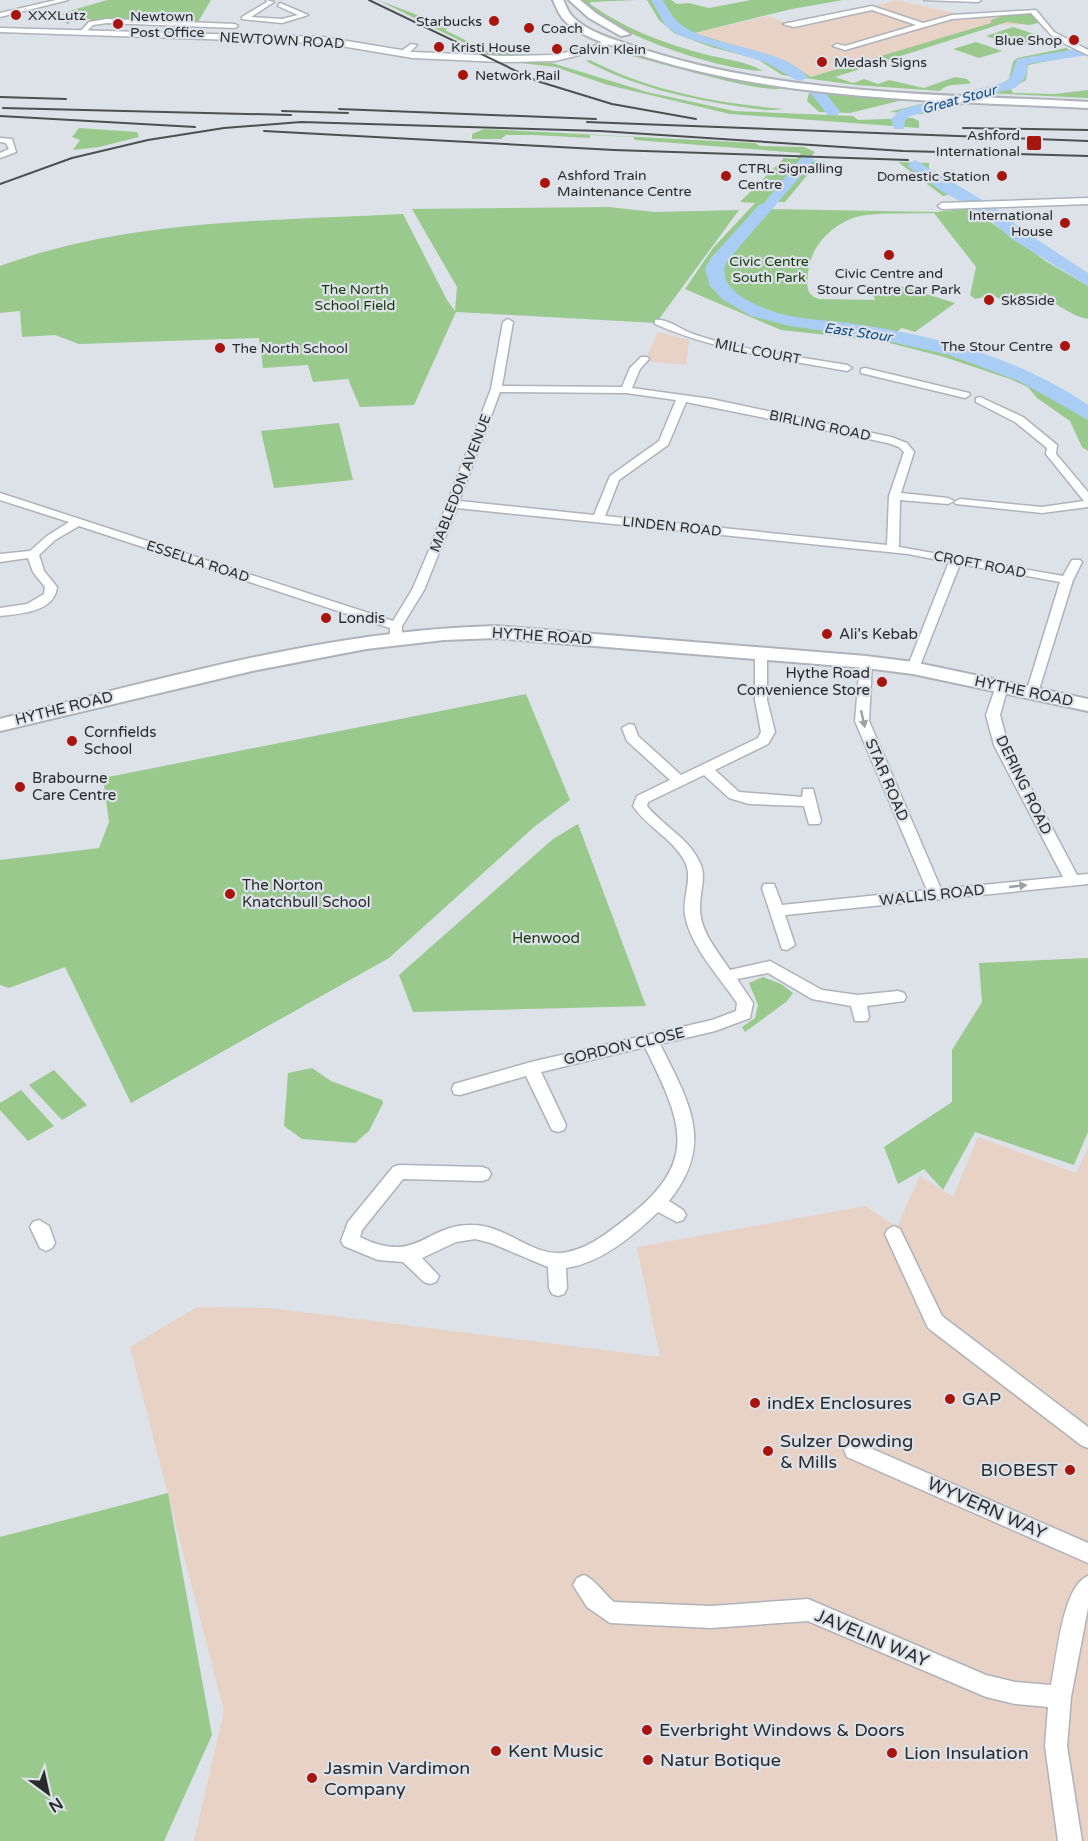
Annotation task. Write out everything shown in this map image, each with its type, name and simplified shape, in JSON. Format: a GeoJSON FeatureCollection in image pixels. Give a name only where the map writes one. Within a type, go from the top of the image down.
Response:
{"type":"FeatureCollection","features":[{"type":"Feature","properties":{"kind":"main road"},"geometry":{"type":"LineString","coordinates":[[558,0],[574,23],[638,51],[712,72],[916,96],[1088,103]]}},
{"type":"Feature","properties":{"kind":"main road"},"geometry":{"type":"LineString","coordinates":[[570,0],[583,21],[613,40],[685,60],[766,78]]}},
{"type":"Feature","properties":{"kind":"main road"},"geometry":{"type":"LineString","coordinates":[[574,0],[602,22],[636,39],[698,60],[766,78]]}},
{"type":"Feature","properties":{"kind":"main road"},"geometry":{"type":"LineString","coordinates":[[597,48],[638,51]]}},
{"type":"Feature","properties":{"kind":"main road"},"geometry":{"type":"LineString","coordinates":[[869,91],[991,98]]}},
{"type":"Feature","properties":{"kind":"main road","name":"HYTHE ROAD"},"geometry":{"type":"LineString","coordinates":[[0,725],[163,683],[396,632],[496,632],[867,662],[913,668],[1088,705]]}},
{"type":"Feature","properties":{"kind":"street"},"geometry":{"type":"LineString","coordinates":[[0,15],[65,0]]}},
{"type":"Feature","properties":{"kind":"street"},"geometry":{"type":"LineString","coordinates":[[226,38],[244,18],[267,6],[271,2],[269,0]]}},
{"type":"Feature","properties":{"kind":"street"},"geometry":{"type":"LineString","coordinates":[[927,0],[978,0]]}},
{"type":"Feature","properties":{"kind":"street"},"geometry":{"type":"LineString","coordinates":[[244,18],[282,21],[305,15],[280,5]]}},
{"type":"Feature","properties":{"kind":"street"},"geometry":{"type":"LineString","coordinates":[[786,24],[794,25],[872,8],[922,25]]}},
{"type":"Feature","properties":{"kind":"street"},"geometry":{"type":"LineString","coordinates":[[837,46],[845,48],[957,16],[1034,11],[1049,32],[1088,53]]}},
{"type":"Feature","properties":{"kind":"street"},"geometry":{"type":"LineString","coordinates":[[82,33],[91,23],[107,21],[235,26]]}},
{"type":"Feature","properties":{"kind":"street","name":"NEWTOWN ROAD"},"geometry":{"type":"LineString","coordinates":[[0,30],[342,41],[403,54],[502,59],[563,57],[597,48],[613,40]]}},
{"type":"Feature","properties":{"kind":"street","name":"NEWTOWN ROAD"},"geometry":{"type":"LineString","coordinates":[[563,57],[590,44],[613,40]]}},
{"type":"Feature","properties":{"kind":"street"},"geometry":{"type":"LineString","coordinates":[[403,54],[413,45]]}},
{"type":"Feature","properties":{"kind":"street"},"geometry":{"type":"LineString","coordinates":[[0,140],[9,141],[12,151],[0,156]]}},
{"type":"Feature","properties":{"kind":"street"},"geometry":{"type":"LineString","coordinates":[[942,206],[1088,201]]}},
{"type":"Feature","properties":{"kind":"street"},"geometry":{"type":"LineString","coordinates":[[496,322],[520,322]]}},
{"type":"Feature","properties":{"kind":"street","name":"MABLEDON AVENUE"},"geometry":{"type":"LineString","coordinates":[[396,632],[418,590],[496,389],[508,322]]}},
{"type":"Feature","properties":{"kind":"street","name":"MILL COURT"},"geometry":{"type":"LineString","coordinates":[[658,322],[666,331],[740,349],[847,368],[854,374],[865,371],[965,394],[967,400],[980,400],[1016,417],[1043,436],[1053,447],[1051,454],[1088,499]]}},
{"type":"Feature","properties":{"kind":"street"},"geometry":{"type":"LineString","coordinates":[[626,390],[635,368],[644,359]]}},
{"type":"Feature","properties":{"kind":"street","name":"BIRLING ROAD"},"geometry":{"type":"LineString","coordinates":[[496,389],[626,390],[682,398],[897,442],[909,452],[895,496],[893,550]]}},
{"type":"Feature","properties":{"kind":"street"},"geometry":{"type":"LineString","coordinates":[[599,518],[614,478],[664,443],[682,398]]}},
{"type":"Feature","properties":{"kind":"street","name":"ESSELLA ROAD"},"geometry":{"type":"LineString","coordinates":[[0,496],[396,632]]}},
{"type":"Feature","properties":{"kind":"street"},"geometry":{"type":"LineString","coordinates":[[895,496],[962,500],[1042,510],[1088,504]]}},
{"type":"Feature","properties":{"kind":"street","name":"LINDEN ROAD"},"geometry":{"type":"LineString","coordinates":[[452,504],[893,550]]}},
{"type":"Feature","properties":{"kind":"street"},"geometry":{"type":"LineString","coordinates":[[0,558],[33,554],[51,538],[77,522]]}},
{"type":"Feature","properties":{"kind":"street","name":"CROFT ROAD"},"geometry":{"type":"LineString","coordinates":[[893,550],[956,559],[1067,580]]}},
{"type":"Feature","properties":{"kind":"street"},"geometry":{"type":"LineString","coordinates":[[0,612],[34,606],[48,597],[52,591],[51,584],[39,572],[33,554]]}},
{"type":"Feature","properties":{"kind":"street"},"geometry":{"type":"LineString","coordinates":[[913,668],[956,559]]}},
{"type":"Feature","properties":{"kind":"street"},"geometry":{"type":"LineString","coordinates":[[1032,693],[1067,580],[1076,562]]}},
{"type":"Feature","properties":{"kind":"street","name":"GORDON CLOSE"},"geometry":{"type":"LineString","coordinates":[[460,1089],[531,1068],[715,1025],[744,1014],[746,1003],[694,921],[691,899],[695,875],[694,864],[687,852],[646,815],[640,806],[642,799],[763,741],[768,732],[761,700],[761,655]]}},
{"type":"Feature","properties":{"kind":"street","name":"STAR ROAD"},"geometry":{"type":"LineString","coordinates":[[867,662],[862,721],[936,894]]}},
{"type":"Feature","properties":{"kind":"street","name":"DERING ROAD"},"geometry":{"type":"LineString","coordinates":[[1002,686],[993,715],[1001,745],[1072,880]]}},
{"type":"Feature","properties":{"kind":"street"},"geometry":{"type":"LineString","coordinates":[[629,728],[632,738],[680,781]]}},
{"type":"Feature","properties":{"kind":"street"},"geometry":{"type":"LineString","coordinates":[[706,769],[734,795],[749,799],[809,797],[814,821]]}},
{"type":"Feature","properties":{"kind":"street","name":"WALLIS ROAD"},"geometry":{"type":"LineString","coordinates":[[776,911],[1088,879]]}},
{"type":"Feature","properties":{"kind":"street"},"geometry":{"type":"LineString","coordinates":[[769,888],[787,945]]}},
{"type":"Feature","properties":{"kind":"street"},"geometry":{"type":"LineString","coordinates":[[728,976],[770,967],[809,992],[859,1009],[898,997]]}},
{"type":"Feature","properties":{"kind":"street"},"geometry":{"type":"LineString","coordinates":[[482,1174],[399,1172],[354,1227],[350,1241],[391,1256],[407,1255],[446,1235],[476,1232],[557,1261],[588,1254],[637,1222],[672,1185],[683,1160],[687,1132],[678,1101],[650,1040]]}},
{"type":"Feature","properties":{"kind":"street"},"geometry":{"type":"LineString","coordinates":[[531,1068],[558,1125]]}},
{"type":"Feature","properties":{"kind":"street"},"geometry":{"type":"LineString","coordinates":[[656,1202],[676,1215]]}},
{"type":"Feature","properties":{"kind":"street"},"geometry":{"type":"LineString","coordinates":[[894,1234],[935,1322],[1088,1439]]}},
{"type":"Feature","properties":{"kind":"street"},"geometry":{"type":"LineString","coordinates":[[407,1255],[430,1276]]}},
{"type":"Feature","properties":{"kind":"street"},"geometry":{"type":"LineString","coordinates":[[557,1261],[558,1288]]}},
{"type":"Feature","properties":{"kind":"street","name":"WYVERN WAY"},"geometry":{"type":"LineString","coordinates":[[854,1450],[1088,1553]]}},
{"type":"Feature","properties":{"kind":"street","name":"JAVELIN WAY"},"geometry":{"type":"LineString","coordinates":[[584,1585],[594,1600],[610,1612],[711,1617],[808,1610],[986,1686],[1015,1694],[1060,1697]]}},
{"type":"Feature","properties":{"kind":"street"},"geometry":{"type":"LineString","coordinates":[[1070,1841],[1056,1746],[1060,1697],[1079,1600],[1088,1586]]}},
{"type":"Feature","properties":{"kind":"shaded area"},"geometry":{"type":"Polygon","coordinates":[[[896,0],[958,14],[958,17],[1028,13],[1033,24],[993,25],[811,77],[786,61],[692,33],[768,16],[798,28],[896,0]]]}},
{"type":"Feature","properties":{"kind":"shaded area"},"geometry":{"type":"Polygon","coordinates":[[[658,332],[689,340],[686,365],[645,361],[658,332]]]}},
{"type":"Feature","properties":{"kind":"shaded area"},"geometry":{"type":"Polygon","coordinates":[[[978,1137],[1076,1173],[1088,1148],[1088,1841],[194,1841],[224,1711],[130,1347],[197,1307],[270,1308],[660,1357],[637,1247],[865,1206],[897,1227],[920,1176],[953,1197],[978,1137]]]}},
{"type":"Feature","properties":{"kind":"green space"},"geometry":{"type":"Polygon","coordinates":[[[107,0],[211,0],[198,22],[101,20],[90,22],[90,19],[72,18],[69,24],[66,23],[63,13],[107,0]]]}},
{"type":"Feature","properties":{"kind":"green space"},"geometry":{"type":"Polygon","coordinates":[[[378,0],[449,27],[445,30],[489,52],[518,53],[525,56],[491,56],[378,0]]]}},
{"type":"Feature","properties":{"kind":"green space"},"geometry":{"type":"Polygon","coordinates":[[[580,0],[637,0],[591,2],[590,4],[629,27],[657,39],[700,53],[748,64],[763,71],[720,64],[666,48],[614,25],[580,0]]]}},
{"type":"Feature","properties":{"kind":"green space"},"geometry":{"type":"Polygon","coordinates":[[[647,0],[671,0],[677,4],[689,3],[709,8],[751,0],[843,0],[792,9],[694,33],[786,61],[811,77],[991,23],[991,20],[1008,14],[1032,13],[1038,23],[1029,25],[1007,22],[835,77],[853,83],[864,79],[878,84],[889,80],[924,88],[955,77],[967,79],[971,83],[951,85],[940,91],[856,85],[782,75],[757,59],[711,47],[674,33],[659,20],[647,0]]]}},
{"type":"Feature","properties":{"kind":"green space"},"geometry":{"type":"Polygon","coordinates":[[[1013,27],[1046,38],[1019,47],[986,36],[1013,27]]]}},
{"type":"Feature","properties":{"kind":"green space"},"geometry":{"type":"Polygon","coordinates":[[[976,42],[1002,51],[979,58],[953,49],[976,42]]]}},
{"type":"Feature","properties":{"kind":"green space"},"geometry":{"type":"Polygon","coordinates":[[[1066,48],[1080,55],[1028,65],[1026,80],[1011,89],[1013,93],[1055,94],[1088,90],[1088,98],[964,92],[1001,84],[1009,79],[1013,62],[1017,58],[1066,48]]]}},
{"type":"Feature","properties":{"kind":"green space"},"geometry":{"type":"Polygon","coordinates":[[[629,51],[783,88],[755,87],[623,54],[629,51]]]}},
{"type":"Feature","properties":{"kind":"green space"},"geometry":{"type":"Polygon","coordinates":[[[590,60],[660,88],[708,99],[783,109],[754,109],[678,95],[640,84],[586,61],[590,60]]]}},
{"type":"Feature","properties":{"kind":"green space"},"geometry":{"type":"Polygon","coordinates":[[[504,61],[552,63],[647,92],[734,111],[853,116],[858,120],[913,118],[919,121],[919,128],[730,114],[608,85],[555,67],[504,61]]]}},
{"type":"Feature","properties":{"kind":"green space"},"geometry":{"type":"Polygon","coordinates":[[[809,93],[907,99],[850,113],[819,112],[807,101],[809,93]]]}},
{"type":"Feature","properties":{"kind":"green space"},"geometry":{"type":"Polygon","coordinates":[[[929,102],[971,103],[926,114],[889,112],[929,102]]]}},
{"type":"Feature","properties":{"kind":"green space"},"geometry":{"type":"Polygon","coordinates":[[[79,128],[137,132],[139,137],[99,147],[73,150],[80,140],[72,137],[79,128]]]}},
{"type":"Feature","properties":{"kind":"green space"},"geometry":{"type":"Polygon","coordinates":[[[484,129],[755,143],[760,146],[804,147],[815,152],[714,269],[719,285],[747,306],[773,317],[804,324],[870,332],[911,340],[964,355],[1019,375],[1044,387],[1088,415],[1088,451],[1082,447],[1070,421],[1037,398],[1028,387],[1010,379],[944,357],[882,341],[781,330],[685,289],[713,248],[755,203],[740,202],[784,158],[796,159],[801,153],[590,135],[590,138],[506,135],[501,139],[472,139],[472,134],[484,129]]]}},
{"type":"Feature","properties":{"kind":"green space"},"geometry":{"type":"Polygon","coordinates":[[[810,160],[829,162],[818,162],[785,202],[774,202],[810,160]]]}},
{"type":"Feature","properties":{"kind":"green space"},"geometry":{"type":"Polygon","coordinates":[[[898,162],[929,163],[929,169],[962,191],[943,196],[898,162]]]}},
{"type":"Feature","properties":{"kind":"green space","name":"The North School Field"},"geometry":{"type":"Polygon","coordinates":[[[609,207],[654,212],[739,210],[656,323],[456,312],[414,405],[360,407],[348,379],[313,382],[308,365],[263,368],[259,338],[79,344],[55,335],[22,337],[20,311],[0,313],[0,266],[49,251],[98,239],[199,225],[403,214],[447,300],[455,311],[457,287],[412,209],[609,207]]]}},
{"type":"Feature","properties":{"kind":"green space","name":"Civic Centre South Park"},"geometry":{"type":"Polygon","coordinates":[[[971,208],[1047,262],[1088,286],[1088,319],[1030,293],[1009,299],[1008,304],[993,295],[975,299],[970,295],[976,267],[934,213],[873,214],[856,217],[838,225],[817,246],[808,273],[809,292],[819,299],[875,300],[871,285],[904,287],[955,303],[915,332],[902,328],[896,332],[829,324],[784,315],[743,299],[725,286],[724,264],[768,209],[936,212],[971,208]]]}},
{"type":"Feature","properties":{"kind":"green space"},"geometry":{"type":"Polygon","coordinates":[[[339,423],[353,480],[274,488],[261,431],[339,423]]]}},
{"type":"Feature","properties":{"kind":"green space","name":"The Norton Knatchbull School"},"geometry":{"type":"Polygon","coordinates":[[[526,694],[570,800],[534,827],[389,958],[131,1103],[65,967],[9,988],[0,985],[0,860],[99,848],[109,822],[103,778],[526,694]]]}},
{"type":"Feature","properties":{"kind":"green space","name":"Henwood"},"geometry":{"type":"Polygon","coordinates":[[[578,824],[646,1006],[413,1012],[399,975],[553,839],[578,824]]]}},
{"type":"Feature","properties":{"kind":"green space"},"geometry":{"type":"Polygon","coordinates":[[[1088,958],[1088,1132],[1074,1165],[975,1132],[943,1190],[924,1169],[898,1184],[884,1147],[952,1102],[952,1050],[982,1002],[979,963],[1088,958]]]}},
{"type":"Feature","properties":{"kind":"green space"},"geometry":{"type":"Polygon","coordinates":[[[763,977],[781,984],[793,993],[786,1002],[745,1032],[742,1027],[755,1018],[758,1005],[749,983],[763,977]]]}},
{"type":"Feature","properties":{"kind":"green space"},"geometry":{"type":"Polygon","coordinates":[[[312,1068],[331,1081],[382,1100],[383,1103],[369,1131],[355,1143],[302,1139],[284,1126],[288,1073],[312,1068]]]}},
{"type":"Feature","properties":{"kind":"green space"},"geometry":{"type":"Polygon","coordinates":[[[54,1070],[87,1105],[62,1120],[29,1085],[54,1070]]]}},
{"type":"Feature","properties":{"kind":"green space"},"geometry":{"type":"Polygon","coordinates":[[[21,1090],[54,1126],[28,1141],[0,1110],[0,1103],[21,1090]]]}},
{"type":"Feature","properties":{"kind":"green space"},"geometry":{"type":"Polygon","coordinates":[[[168,1493],[212,1735],[164,1841],[0,1841],[0,1537],[168,1493]]]}},
{"type":"Feature","properties":{"kind":"waterway","name":"East Stour"},"geometry":{"type":"LineString","coordinates":[[657,0],[670,22],[683,32],[772,60],[801,77]]}},
{"type":"Feature","properties":{"kind":"waterway","name":"Great Stour"},"geometry":{"type":"LineString","coordinates":[[899,126],[898,119],[905,113],[1010,85],[1018,78],[1022,62],[1027,60],[1088,51]]}},
{"type":"Feature","properties":{"kind":"waterway","name":"East Stour"},"geometry":{"type":"LineString","coordinates":[[817,92],[833,112]]}},
{"type":"Feature","properties":{"kind":"waterway","name":"East Stour"},"geometry":{"type":"LineString","coordinates":[[771,202],[807,160]]}},
{"type":"Feature","properties":{"kind":"waterway","name":"Great Stour"},"geometry":{"type":"LineString","coordinates":[[915,165],[947,188],[988,210],[1018,235],[1088,281]]}},
{"type":"Feature","properties":{"kind":"waterway","name":"East Stour"},"geometry":{"type":"LineString","coordinates":[[765,208],[719,259],[714,269],[716,282],[742,305],[757,312],[790,321],[883,334],[931,344],[979,358],[1048,388],[1088,414]]}},
{"type":"Feature","properties":{"kind":"railway"},"geometry":{"type":"LineString","coordinates":[[369,0],[537,81],[612,104],[696,119]]}},
{"type":"Feature","properties":{"kind":"railway"},"geometry":{"type":"LineString","coordinates":[[0,97],[66,99]]}},
{"type":"Feature","properties":{"kind":"railway"},"geometry":{"type":"LineString","coordinates":[[3,108],[291,115]]}},
{"type":"Feature","properties":{"kind":"railway"},"geometry":{"type":"LineString","coordinates":[[339,109],[596,119]]}},
{"type":"Feature","properties":{"kind":"railway"},"geometry":{"type":"LineString","coordinates":[[282,111],[348,113]]}},
{"type":"Feature","properties":{"kind":"railway"},"geometry":{"type":"LineString","coordinates":[[0,116],[195,127]]}},
{"type":"Feature","properties":{"kind":"railway"},"geometry":{"type":"LineString","coordinates":[[0,184],[72,158],[148,140],[224,128],[301,122],[600,131],[903,151],[1088,156]]}},
{"type":"Feature","properties":{"kind":"railway"},"geometry":{"type":"LineString","coordinates":[[587,122],[1088,141]]}},
{"type":"Feature","properties":{"kind":"railway"},"geometry":{"type":"LineString","coordinates":[[963,128],[1088,130]]}},
{"type":"Feature","properties":{"kind":"railway"},"geometry":{"type":"LineString","coordinates":[[264,131],[614,150],[908,160]]}},
{"type":"Feature","properties":{"kind":"place","name":"XXXLutz"},"geometry":{"type":"Point","coordinates":[16,15]}},
{"type":"Feature","properties":{"kind":"place","name":"Starbucks"},"geometry":{"type":"Point","coordinates":[494,21]}},
{"type":"Feature","properties":{"kind":"place","name":"Newtown Post Office"},"geometry":{"type":"Point","coordinates":[118,24]}},
{"type":"Feature","properties":{"kind":"place","name":"Coach"},"geometry":{"type":"Point","coordinates":[529,28]}},
{"type":"Feature","properties":{"kind":"place","name":"Blue Shop"},"geometry":{"type":"Point","coordinates":[1074,40]}},
{"type":"Feature","properties":{"kind":"place","name":"Kristi House"},"geometry":{"type":"Point","coordinates":[439,47]}},
{"type":"Feature","properties":{"kind":"place","name":"Calvin Klein"},"geometry":{"type":"Point","coordinates":[557,49]}},
{"type":"Feature","properties":{"kind":"place","name":"Medash Signs"},"geometry":{"type":"Point","coordinates":[822,62]}},
{"type":"Feature","properties":{"kind":"place","name":"Network Rail"},"geometry":{"type":"Point","coordinates":[463,75]}},
{"type":"Feature","properties":{"kind":"place","name":"Ashford International"},"geometry":{"type":"Point","coordinates":[1034,143]}},
{"type":"Feature","properties":{"kind":"place","name":"CTRL Signalling Centre"},"geometry":{"type":"Point","coordinates":[726,176]}},
{"type":"Feature","properties":{"kind":"place","name":"Domestic Station"},"geometry":{"type":"Point","coordinates":[1002,176]}},
{"type":"Feature","properties":{"kind":"place","name":"Ashford Train Maintenance Centre"},"geometry":{"type":"Point","coordinates":[545,183]}},
{"type":"Feature","properties":{"kind":"place","name":"International House"},"geometry":{"type":"Point","coordinates":[1065,223]}},
{"type":"Feature","properties":{"kind":"place","name":"Civic Centre and Stour Centre Car Park"},"geometry":{"type":"Point","coordinates":[889,255]}},
{"type":"Feature","properties":{"kind":"place","name":"Sk8Side"},"geometry":{"type":"Point","coordinates":[989,300]}},
{"type":"Feature","properties":{"kind":"place","name":"The Stour Centre"},"geometry":{"type":"Point","coordinates":[1065,346]}},
{"type":"Feature","properties":{"kind":"place","name":"The North School"},"geometry":{"type":"Point","coordinates":[220,348]}},
{"type":"Feature","properties":{"kind":"place","name":"Londis"},"geometry":{"type":"Point","coordinates":[326,618]}},
{"type":"Feature","properties":{"kind":"place","name":"Ali's Kebab"},"geometry":{"type":"Point","coordinates":[827,634]}},
{"type":"Feature","properties":{"kind":"place","name":"Hythe Road Convenience Store"},"geometry":{"type":"Point","coordinates":[882,682]}},
{"type":"Feature","properties":{"kind":"place","name":"Cornfields School"},"geometry":{"type":"Point","coordinates":[72,741]}},
{"type":"Feature","properties":{"kind":"place","name":"Brabourne Care Centre"},"geometry":{"type":"Point","coordinates":[20,787]}},
{"type":"Feature","properties":{"kind":"place","name":"The Norton Knatchbull School"},"geometry":{"type":"Point","coordinates":[230,894]}},
{"type":"Feature","properties":{"kind":"place","name":"GAP"},"geometry":{"type":"Point","coordinates":[950,1399]}},
{"type":"Feature","properties":{"kind":"place","name":"indEx Enclosures"},"geometry":{"type":"Point","coordinates":[755,1403]}},
{"type":"Feature","properties":{"kind":"place","name":"Sulzer Dowding & Mills"},"geometry":{"type":"Point","coordinates":[768,1451]}},
{"type":"Feature","properties":{"kind":"place","name":"BIOBEST"},"geometry":{"type":"Point","coordinates":[1070,1470]}},
{"type":"Feature","properties":{"kind":"place","name":"Everbright Windows & Doors"},"geometry":{"type":"Point","coordinates":[647,1730]}},
{"type":"Feature","properties":{"kind":"place","name":"Kent Music"},"geometry":{"type":"Point","coordinates":[496,1751]}},
{"type":"Feature","properties":{"kind":"place","name":"Lion Insulation"},"geometry":{"type":"Point","coordinates":[892,1753]}},
{"type":"Feature","properties":{"kind":"place","name":"Natur Botique"},"geometry":{"type":"Point","coordinates":[648,1760]}},
{"type":"Feature","properties":{"kind":"place","name":"Jasmin Vardimon Company"},"geometry":{"type":"Point","coordinates":[312,1778]}}]}
